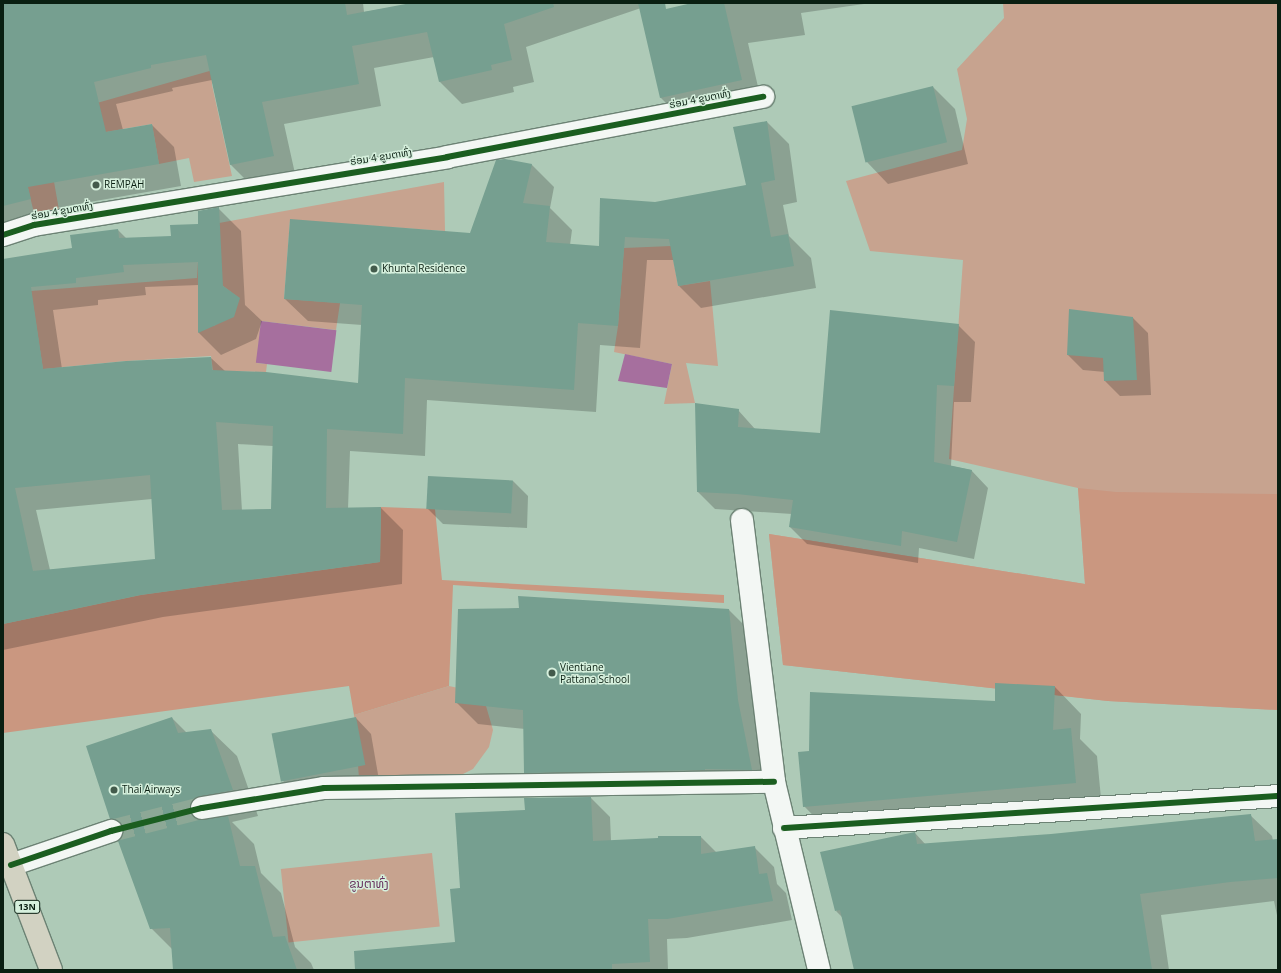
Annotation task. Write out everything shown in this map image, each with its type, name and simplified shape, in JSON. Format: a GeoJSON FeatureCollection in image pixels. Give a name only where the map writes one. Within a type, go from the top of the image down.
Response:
{"type":"FeatureCollection","features":[{"type":"Feature","properties":{"kind":"highway","name":"13N"},"geometry":{"type":"LineString","coordinates":[[3,844],[51,970]]}},
{"type":"Feature","properties":{"kind":"street","name":"ຮ່ອມ 4 ຂູນຕາທົ່ງ"},"geometry":{"type":"LineString","coordinates":[[3,235],[34,225],[447,157],[763,97]]}},
{"type":"Feature","properties":{"kind":"street"},"geometry":{"type":"LineString","coordinates":[[742,520],[774,782],[819,970]]}},
{"type":"Feature","properties":{"kind":"street"},"geometry":{"type":"LineString","coordinates":[[202,808],[324,788],[774,782]]}},
{"type":"Feature","properties":{"kind":"street"},"geometry":{"type":"LineString","coordinates":[[784,828],[1278,796]]}},
{"type":"Feature","properties":{"kind":"street"},"geometry":{"type":"LineString","coordinates":[[11,865],[111,831]]}},
{"type":"Feature","properties":{"kind":"shaded area"},"geometry":{"type":"Polygon","coordinates":[[[1003,3],[1278,3],[1278,710],[1108,701],[783,665],[769,534],[1085,584],[1078,488],[949,459],[963,260],[870,251],[846,181],[962,150],[967,119],[957,69],[1004,18],[1003,3]]]}},
{"type":"Feature","properties":{"kind":"shaded area"},"geometry":{"type":"Polygon","coordinates":[[[213,70],[212,85],[232,176],[194,182],[189,158],[159,164],[152,124],[47,142],[59,210],[52,215],[34,213],[14,131],[16,126],[213,70]]]}},
{"type":"Feature","properties":{"kind":"shaded area"},"geometry":{"type":"Polygon","coordinates":[[[444,182],[445,231],[290,220],[284,299],[340,303],[336,330],[261,321],[257,363],[267,364],[266,372],[213,371],[211,356],[126,361],[43,369],[31,291],[197,278],[198,262],[219,223],[444,182]],[[222,285],[198,295],[198,319],[214,326],[239,298],[222,285]]]}},
{"type":"Feature","properties":{"kind":"shaded area"},"geometry":{"type":"Polygon","coordinates":[[[671,246],[678,286],[710,281],[718,366],[686,363],[695,403],[664,404],[672,364],[614,352],[618,326],[624,248],[671,246]]]}},
{"type":"Feature","properties":{"kind":"shaded area"},"geometry":{"type":"Polygon","coordinates":[[[261,321],[336,330],[331,372],[256,363],[261,321]]]}},
{"type":"Feature","properties":{"kind":"shaded area"},"geometry":{"type":"Polygon","coordinates":[[[625,354],[672,364],[667,388],[618,381],[625,354]]]}},
{"type":"Feature","properties":{"kind":"shaded area"},"geometry":{"type":"Polygon","coordinates":[[[1078,488],[1116,492],[1278,494],[1278,710],[1108,701],[783,665],[769,534],[1085,584],[1078,488]]]}},
{"type":"Feature","properties":{"kind":"shaded area"},"geometry":{"type":"Polygon","coordinates":[[[381,507],[435,509],[442,580],[724,595],[724,603],[453,585],[449,686],[354,715],[349,686],[3,733],[3,624],[141,595],[380,562],[381,507]]]}},
{"type":"Feature","properties":{"kind":"shaded area"},"geometry":{"type":"Polygon","coordinates":[[[449,686],[472,691],[486,706],[493,730],[489,747],[473,769],[459,776],[359,778],[354,715],[449,686]]]}},
{"type":"Feature","properties":{"kind":"shaded area"},"geometry":{"type":"Polygon","coordinates":[[[432,853],[440,927],[289,942],[281,869],[432,853]]]}},
{"type":"Feature","properties":{"kind":"building"},"geometry":{"type":"Polygon","coordinates":[[[3,3],[345,3],[347,15],[411,3],[553,3],[554,7],[504,24],[512,60],[491,65],[492,70],[439,82],[427,32],[352,46],[359,84],[262,102],[274,156],[230,165],[206,55],[151,65],[151,68],[94,82],[106,132],[152,124],[159,164],[28,187],[31,199],[3,206],[3,3]]]}},
{"type":"Feature","properties":{"kind":"building"},"geometry":{"type":"Polygon","coordinates":[[[638,3],[665,3],[666,9],[692,3],[724,3],[742,80],[660,98],[638,3]]]}},
{"type":"Feature","properties":{"kind":"building"},"geometry":{"type":"Polygon","coordinates":[[[933,86],[947,142],[866,163],[851,106],[933,86]]]}},
{"type":"Feature","properties":{"kind":"building"},"geometry":{"type":"Polygon","coordinates":[[[767,121],[775,180],[761,183],[771,237],[788,234],[794,266],[678,286],[669,239],[625,237],[618,326],[578,323],[574,390],[405,378],[403,434],[327,429],[326,508],[381,507],[380,562],[140,595],[3,624],[3,259],[72,248],[70,235],[118,229],[119,238],[171,236],[170,225],[198,224],[198,211],[219,207],[223,286],[240,298],[234,317],[198,333],[198,262],[123,265],[124,272],[76,278],[76,283],[31,287],[43,369],[126,361],[211,357],[212,370],[266,372],[358,383],[362,305],[284,299],[290,219],[470,233],[496,160],[505,159],[532,164],[523,203],[550,206],[546,242],[599,246],[600,198],[655,202],[746,185],[733,127],[767,121]],[[216,422],[222,510],[271,509],[273,426],[216,422]],[[150,475],[15,488],[33,571],[155,559],[150,475]]]}},
{"type":"Feature","properties":{"kind":"building"},"geometry":{"type":"Polygon","coordinates":[[[1069,309],[1133,317],[1137,380],[1104,381],[1103,358],[1067,355],[1069,309]]]}},
{"type":"Feature","properties":{"kind":"building"},"geometry":{"type":"Polygon","coordinates":[[[830,310],[959,324],[954,386],[937,385],[934,462],[972,470],[957,542],[902,531],[901,546],[789,527],[793,500],[737,494],[697,492],[695,403],[739,409],[738,427],[820,433],[830,310]]]}},
{"type":"Feature","properties":{"kind":"building"},"geometry":{"type":"Polygon","coordinates":[[[428,476],[513,480],[511,513],[426,509],[428,476]]]}},
{"type":"Feature","properties":{"kind":"building"},"geometry":{"type":"Polygon","coordinates":[[[518,596],[729,609],[738,700],[752,770],[705,769],[524,773],[523,710],[455,703],[458,609],[519,608],[518,596]]]}},
{"type":"Feature","properties":{"kind":"building"},"geometry":{"type":"Polygon","coordinates":[[[995,683],[1055,686],[1053,730],[1071,728],[1076,783],[803,807],[798,752],[809,751],[810,692],[995,701],[995,683]]]}},
{"type":"Feature","properties":{"kind":"building"},"geometry":{"type":"Polygon","coordinates":[[[172,717],[178,733],[211,729],[233,790],[194,798],[190,803],[190,810],[193,816],[198,820],[228,816],[240,866],[255,866],[273,937],[285,936],[297,970],[173,970],[170,928],[150,929],[118,841],[123,834],[123,827],[119,821],[110,819],[86,746],[172,717]]]}},
{"type":"Feature","properties":{"kind":"building"},"geometry":{"type":"Polygon","coordinates":[[[356,717],[365,765],[281,782],[272,733],[356,717]]]}},
{"type":"Feature","properties":{"kind":"building"},"geometry":{"type":"Polygon","coordinates":[[[591,797],[593,841],[658,838],[658,836],[701,836],[701,854],[755,846],[759,874],[767,873],[773,901],[667,919],[648,919],[650,962],[612,964],[612,970],[355,970],[354,951],[455,942],[450,889],[460,888],[455,813],[525,810],[524,798],[591,797]]]}},
{"type":"Feature","properties":{"kind":"building"},"geometry":{"type":"Polygon","coordinates":[[[1251,814],[1255,841],[1278,839],[1278,878],[1230,882],[1140,894],[1152,970],[854,970],[840,910],[835,911],[820,852],[915,832],[917,844],[1051,834],[1251,814]]]}},
{"type":"Feature","properties":{"kind":"tunnel"},"geometry":{"type":"LineString","coordinates":[[111,831],[202,808]]}},
{"type":"Feature","properties":{"kind":"cycle path"},"geometry":{"type":"LineString","coordinates":[[3,235],[34,225],[447,157],[763,97]]}},
{"type":"Feature","properties":{"kind":"cycle path"},"geometry":{"type":"LineString","coordinates":[[11,865],[111,831],[202,808],[324,788],[774,782]]}},
{"type":"Feature","properties":{"kind":"cycle path"},"geometry":{"type":"LineString","coordinates":[[784,828],[1278,796]]}},
{"type":"Feature","properties":{"kind":"place","name":"REMPAH"},"geometry":{"type":"Point","coordinates":[96,185]}},
{"type":"Feature","properties":{"kind":"place","name":"Khunta Residence"},"geometry":{"type":"Point","coordinates":[374,269]}},
{"type":"Feature","properties":{"kind":"place","name":"Vientiane Pattana School"},"geometry":{"type":"Point","coordinates":[552,673]}},
{"type":"Feature","properties":{"kind":"place","name":"Thai Airways"},"geometry":{"type":"Point","coordinates":[114,790]}},
{"type":"Feature","properties":{"kind":"district","name":"ຂູນຕາທົ່ງ"},"geometry":{"type":"Point","coordinates":[369,884]}}]}
